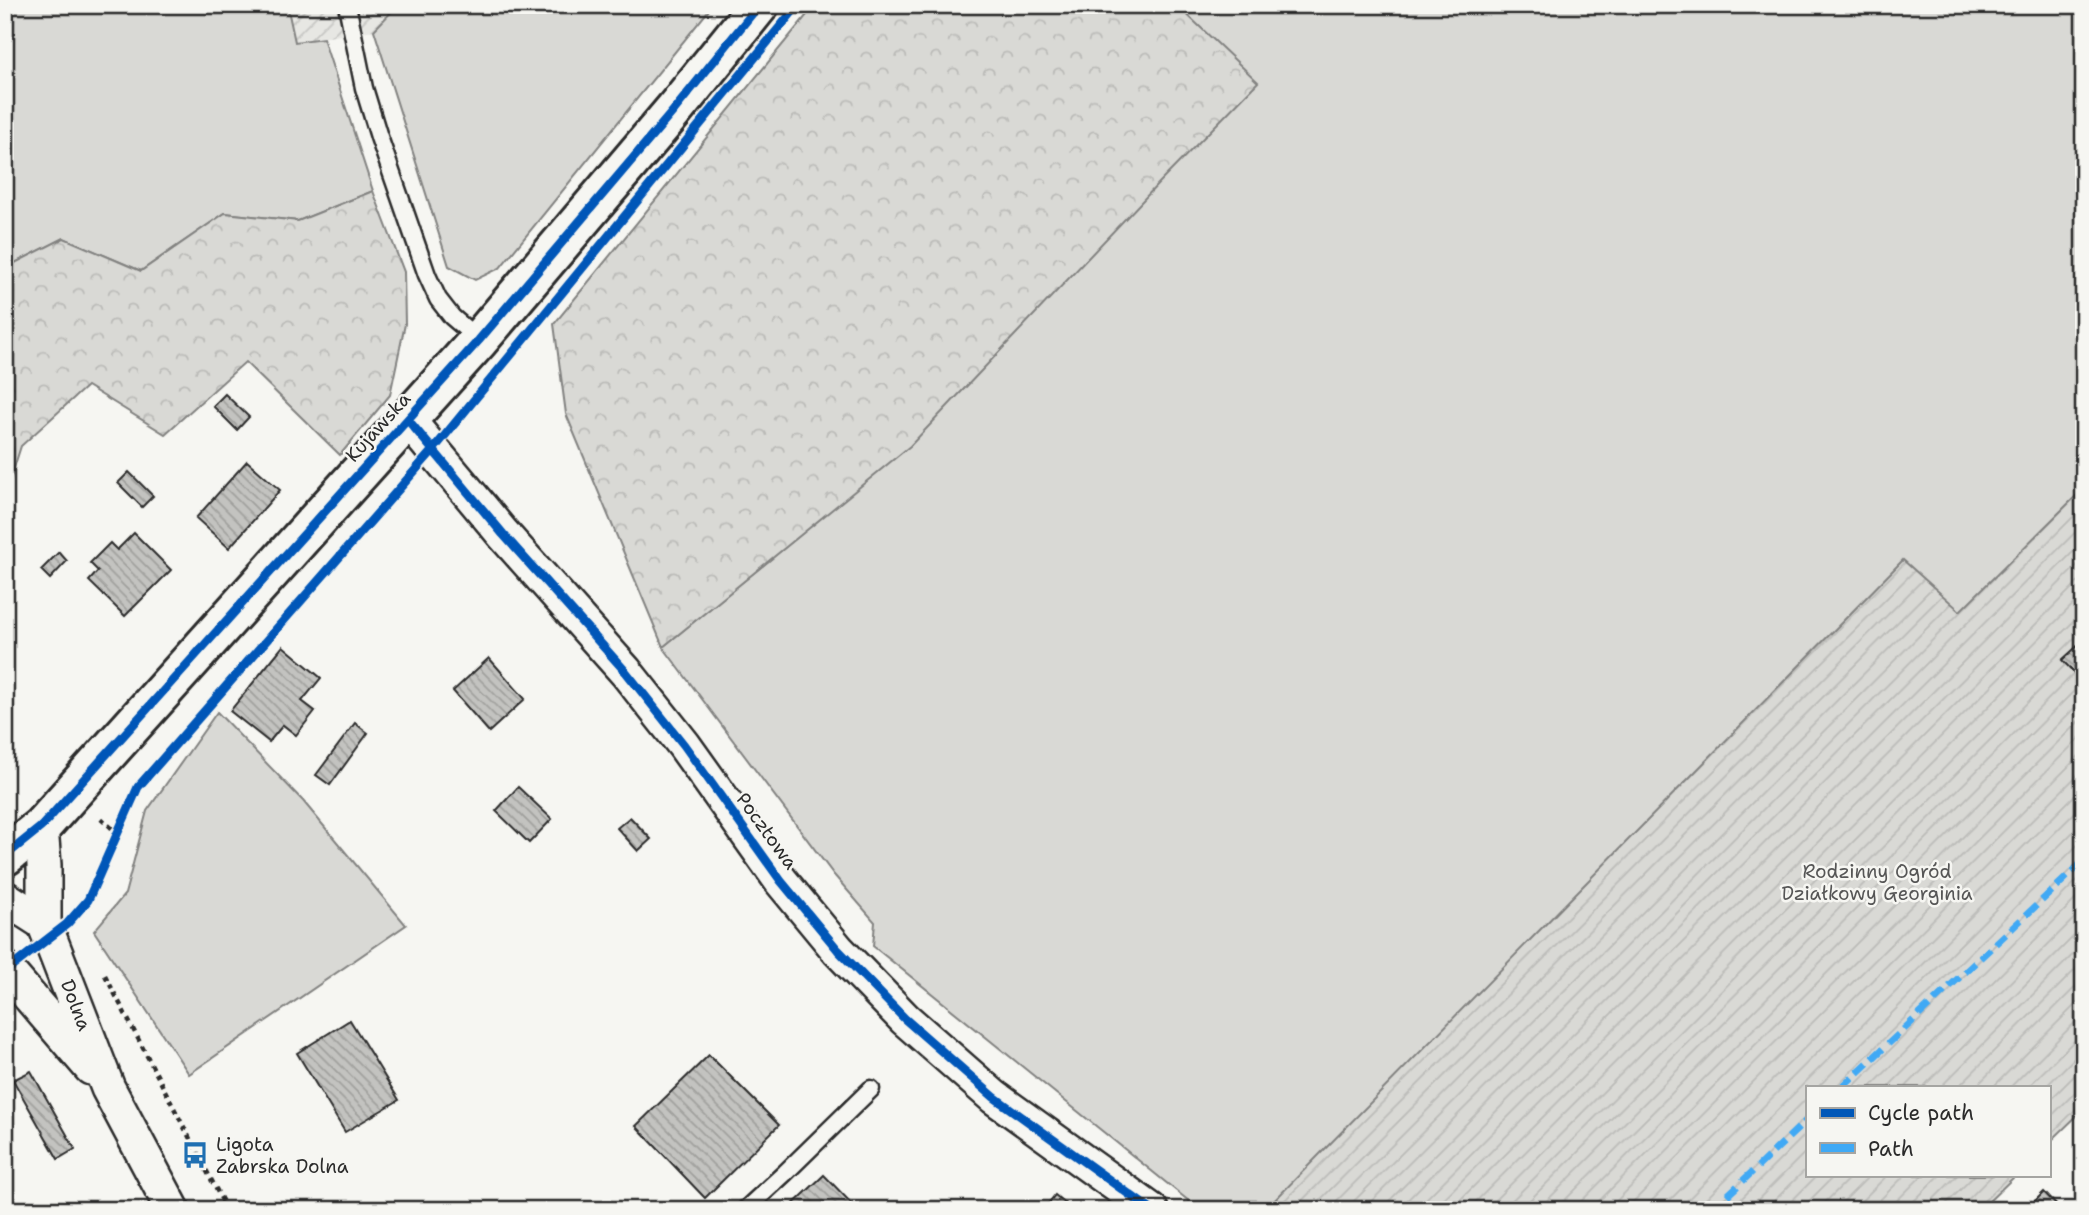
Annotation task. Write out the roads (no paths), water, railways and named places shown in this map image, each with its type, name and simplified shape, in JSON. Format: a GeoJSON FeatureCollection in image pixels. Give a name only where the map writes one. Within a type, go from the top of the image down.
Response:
{"type":"FeatureCollection","features":[{"type":"Feature","properties":{"kind":"street","name":"Kujawska"},"geometry":{"type":"LineString","coordinates":[[5,856],[41,827],[408,420],[675,109],[759,5]]}},
{"type":"Feature","properties":{"kind":"street","name":"Pocztowa"},"geometry":{"type":"LineString","coordinates":[[408,420],[503,534],[626,672],[684,745],[781,881],[838,950],[905,1019],[994,1097],[1151,1210]]}},
{"type":"Feature","properties":{"kind":"street","name":"Dolna"},"geometry":{"type":"LineString","coordinates":[[41,827],[44,923],[108,1088],[173,1210]]}},
{"type":"Feature","properties":{"kind":"street"},"geometry":{"type":"LineString","coordinates":[[5,898],[44,923]]}},
{"type":"Feature","properties":{"kind":"street","name":"Dolna"},"geometry":{"type":"LineString","coordinates":[[5,968],[108,1088]]}},
{"type":"Feature","properties":{"kind":"lane"},"geometry":{"type":"LineString","coordinates":[[347,5],[364,88],[427,275],[438,299],[452,317],[478,340]]}},
{"type":"Feature","properties":{"kind":"lane"},"geometry":{"type":"LineString","coordinates":[[744,1210],[871,1090]]}},
{"type":"Feature","properties":{"kind":"place","name":"Ligota Zabrska Dolna"},"geometry":{"type":"Point","coordinates":[195,1155]}},
{"type":"Feature","properties":{"kind":"park label","name":"Rodzinny Ogród Działkowy Georginia"},"geometry":{"type":"Point","coordinates":[1877,882]}}]}
